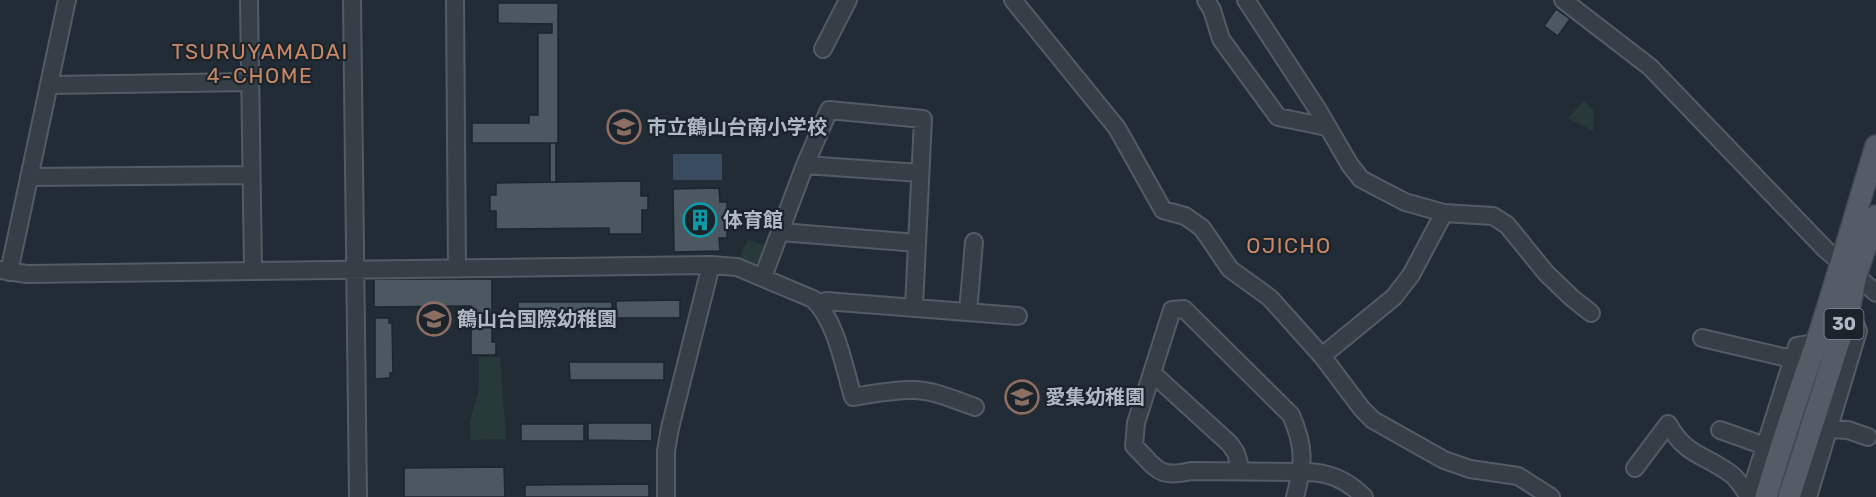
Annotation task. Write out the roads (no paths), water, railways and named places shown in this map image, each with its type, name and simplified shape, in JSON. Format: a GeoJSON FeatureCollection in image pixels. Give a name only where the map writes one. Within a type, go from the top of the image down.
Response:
{"type":"FeatureCollection","features":[{"type":"Feature","properties":{"kind":"main road","name":"30"},"geometry":{"type":"LineString","coordinates":[[1789,497],[1819,431],[1849,310],[1849,269],[1876,146]]}},
{"type":"Feature","properties":{"kind":"main road","name":"30"},"geometry":{"type":"LineString","coordinates":[[1749,497],[1787,425],[1816,343],[1876,216]]}},
{"type":"Feature","properties":{"kind":"street"},"geometry":{"type":"LineString","coordinates":[[67,0],[29,177],[5,271],[27,274],[711,265],[737,267],[813,299],[818,304],[827,317],[853,397],[890,391],[916,390],[939,394],[975,407]]}},
{"type":"Feature","properties":{"kind":"street"},"geometry":{"type":"LineString","coordinates":[[249,0],[253,270]]}},
{"type":"Feature","properties":{"kind":"street"},"geometry":{"type":"LineString","coordinates":[[352,0],[358,497]]}},
{"type":"Feature","properties":{"kind":"street"},"geometry":{"type":"LineString","coordinates":[[455,0],[457,268]]}},
{"type":"Feature","properties":{"kind":"street"},"geometry":{"type":"LineString","coordinates":[[823,49],[848,0]]}},
{"type":"Feature","properties":{"kind":"street"},"geometry":{"type":"LineString","coordinates":[[1013,0],[1117,128],[1163,210],[1185,216],[1202,228],[1230,269],[1270,298],[1322,356],[1373,420],[1443,460],[1470,469],[1518,476],[1551,497]]}},
{"type":"Feature","properties":{"kind":"street"},"geometry":{"type":"LineString","coordinates":[[1206,0],[1212,10],[1221,39],[1278,117],[1327,127]]}},
{"type":"Feature","properties":{"kind":"street"},"geometry":{"type":"LineString","coordinates":[[1246,0],[1361,179],[1405,202],[1444,213],[1492,216],[1507,225],[1546,273],[1591,313]]}},
{"type":"Feature","properties":{"kind":"street"},"geometry":{"type":"LineString","coordinates":[[1563,0],[1650,67],[1783,206],[1876,293]]}},
{"type":"Feature","properties":{"kind":"street"},"geometry":{"type":"LineString","coordinates":[[50,85],[249,82]]}},
{"type":"Feature","properties":{"kind":"street"},"geometry":{"type":"LineString","coordinates":[[763,277],[805,165],[829,110],[923,119],[914,307]]}},
{"type":"Feature","properties":{"kind":"street"},"geometry":{"type":"LineString","coordinates":[[805,165],[920,173]]}},
{"type":"Feature","properties":{"kind":"street"},"geometry":{"type":"LineString","coordinates":[[29,177],[251,175]]}},
{"type":"Feature","properties":{"kind":"street"},"geometry":{"type":"LineString","coordinates":[[1322,356],[1394,297],[1411,275],[1444,213]]}},
{"type":"Feature","properties":{"kind":"street"},"geometry":{"type":"LineString","coordinates":[[781,232],[917,243]]}},
{"type":"Feature","properties":{"kind":"street"},"geometry":{"type":"LineString","coordinates":[[968,312],[974,242]]}},
{"type":"Feature","properties":{"kind":"street"},"geometry":{"type":"LineString","coordinates":[[666,497],[666,451],[670,428],[711,265]]}},
{"type":"Feature","properties":{"kind":"street"},"geometry":{"type":"LineString","coordinates":[[818,304],[826,301],[1018,316]]}},
{"type":"Feature","properties":{"kind":"street"},"geometry":{"type":"LineString","coordinates":[[1295,497],[1302,472],[1303,452],[1299,433],[1291,415],[1185,309],[1172,310],[1136,423],[1134,446],[1162,473],[1173,475],[1191,471],[1241,471],[1302,472],[1329,474],[1353,486],[1364,497]]}},
{"type":"Feature","properties":{"kind":"street"},"geometry":{"type":"LineString","coordinates":[[1702,338],[1720,350],[1792,359]]}},
{"type":"Feature","properties":{"kind":"street"},"geometry":{"type":"LineString","coordinates":[[1749,497],[1797,346],[1816,343]]}},
{"type":"Feature","properties":{"kind":"street"},"geometry":{"type":"LineString","coordinates":[[1152,374],[1230,444],[1236,453],[1241,471]]}},
{"type":"Feature","properties":{"kind":"street"},"geometry":{"type":"LineString","coordinates":[[1635,468],[1668,424],[1675,436],[1690,452],[1713,462],[1734,476],[1749,497]]}},
{"type":"Feature","properties":{"kind":"street"},"geometry":{"type":"LineString","coordinates":[[1720,430],[1765,446]]}},
{"type":"Feature","properties":{"kind":"street"},"geometry":{"type":"LineString","coordinates":[[1808,497],[1819,431],[1848,430],[1868,437]]}},
{"type":"Feature","properties":{"kind":"water"},"geometry":{"type":"Polygon","coordinates":[[[673,154],[722,154],[722,180],[673,180],[673,154]]]}},
{"type":"Feature","properties":{"kind":"place","name":"市立鶴山台南小学校"},"geometry":{"type":"Point","coordinates":[624,127]}},
{"type":"Feature","properties":{"kind":"place","name":"体育館"},"geometry":{"type":"Point","coordinates":[700,220]}},
{"type":"Feature","properties":{"kind":"place","name":"鶴山台国際幼稚園"},"geometry":{"type":"Point","coordinates":[434,319]}},
{"type":"Feature","properties":{"kind":"place","name":"愛集幼稚園"},"geometry":{"type":"Point","coordinates":[1022,397]}},
{"type":"Feature","properties":{"kind":"district","name":"TSURUYAMADAI 4-CHOME"},"geometry":{"type":"Point","coordinates":[260,64]}},
{"type":"Feature","properties":{"kind":"district","name":"OJICHO"},"geometry":{"type":"Point","coordinates":[1289,246]}}]}
